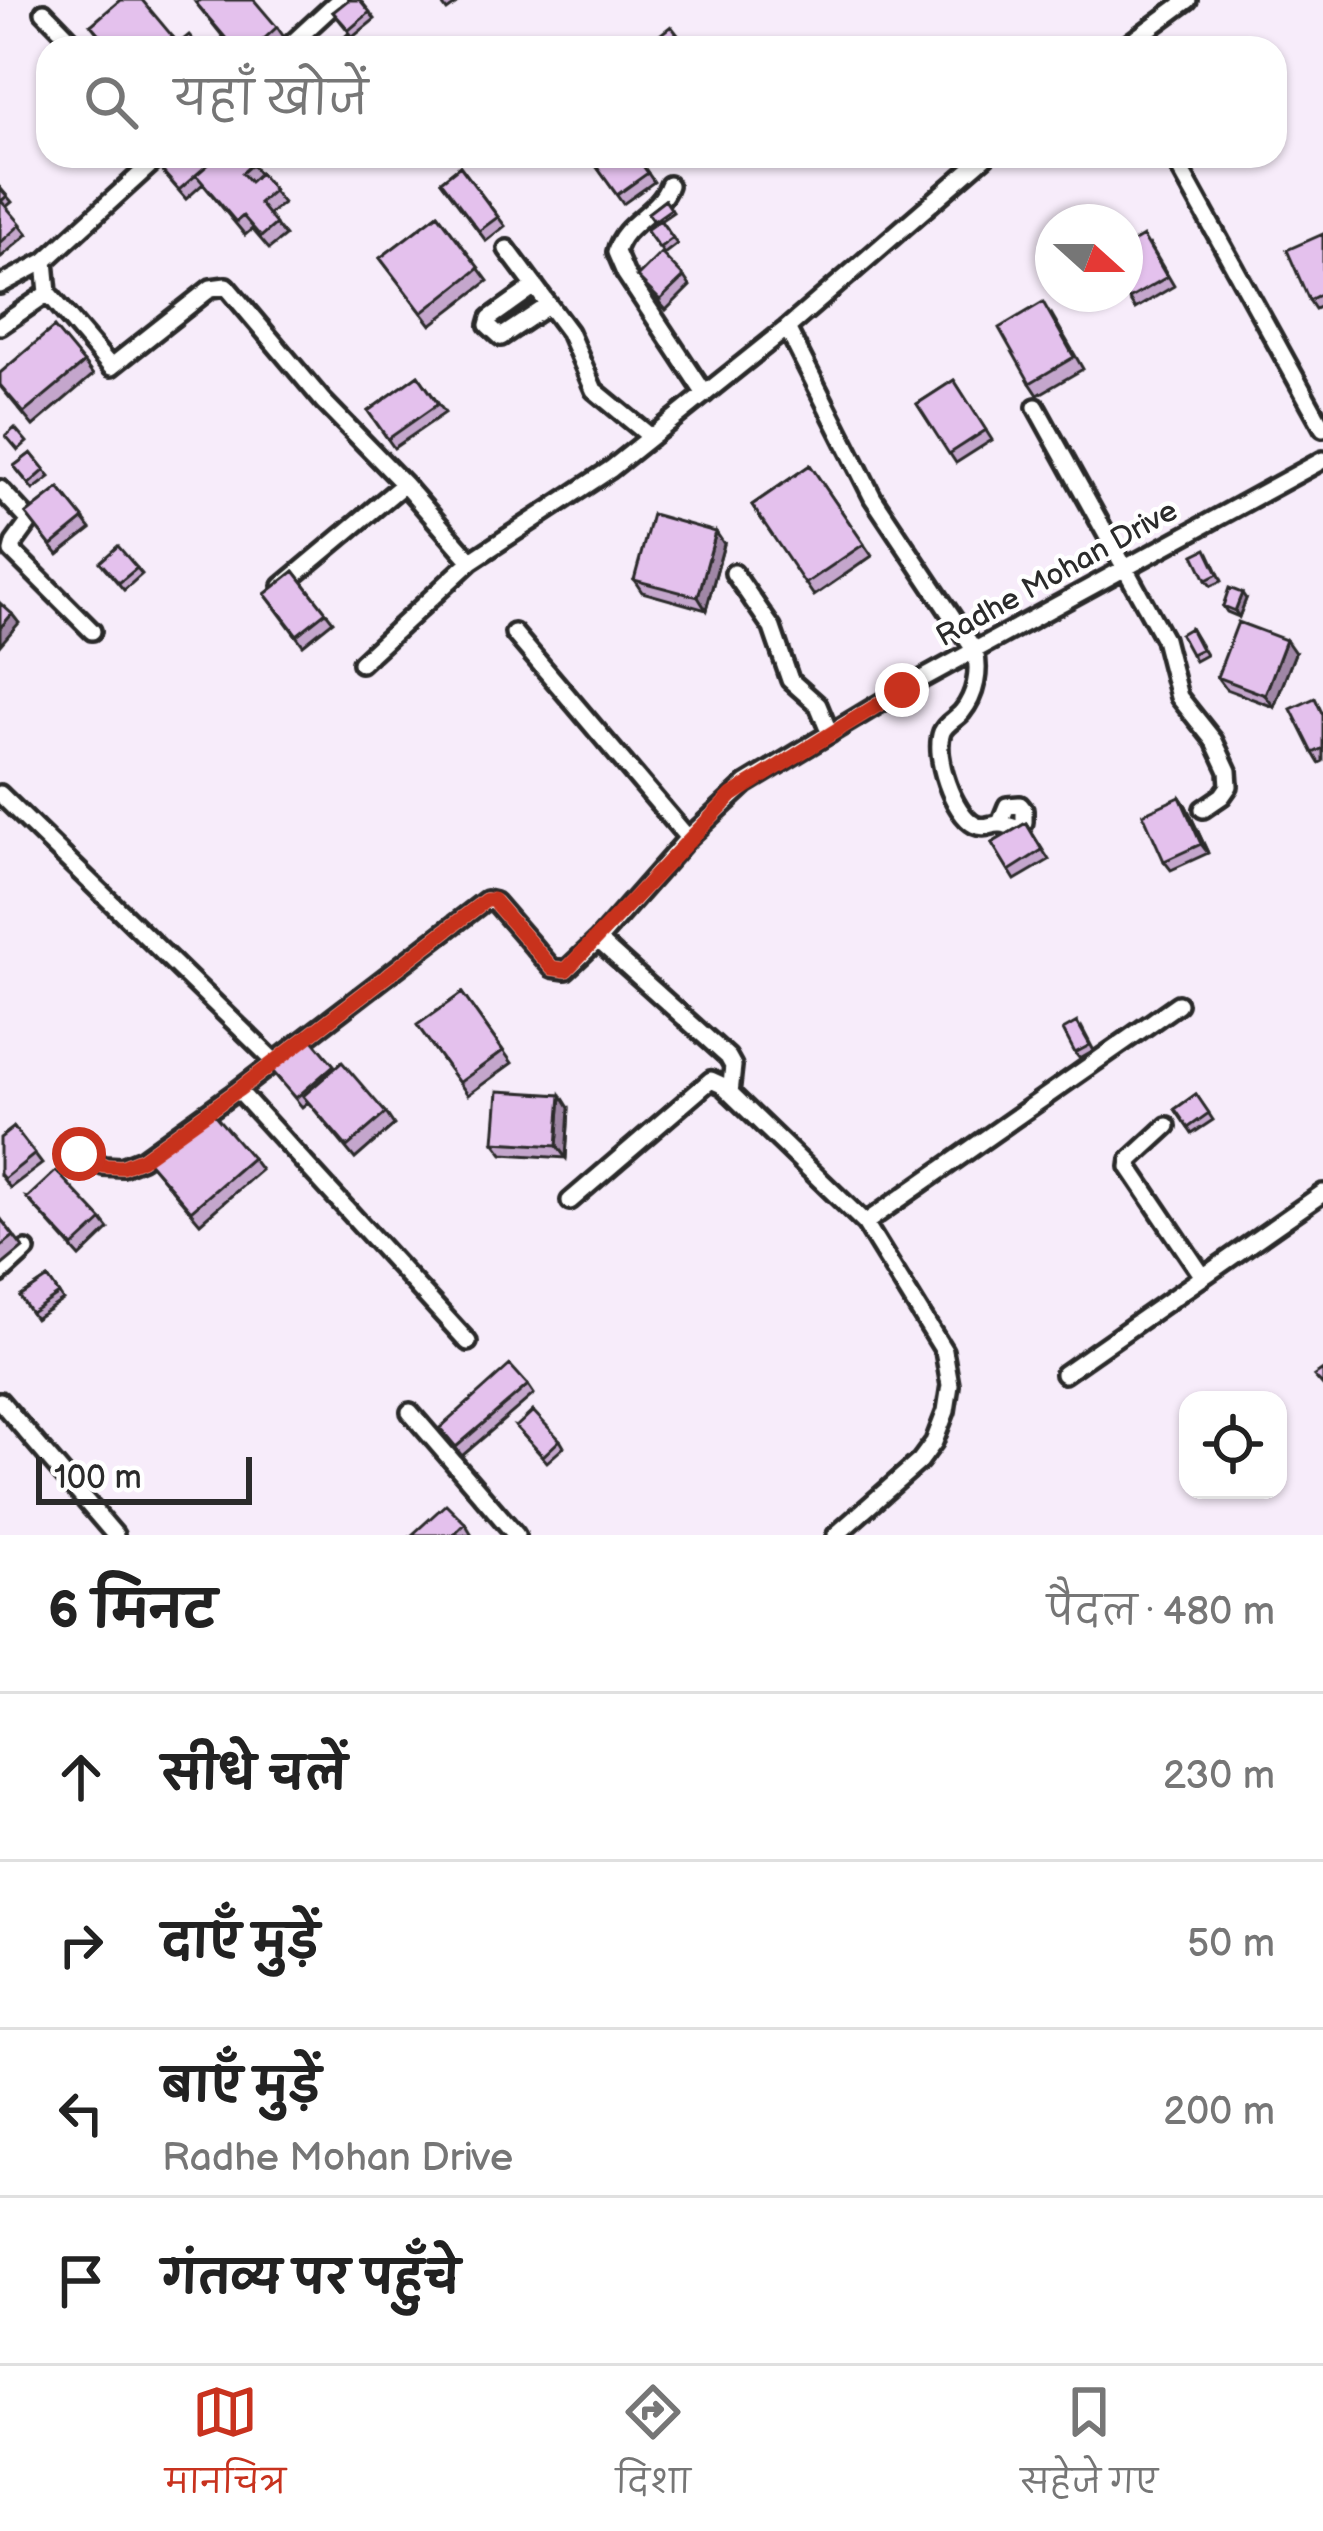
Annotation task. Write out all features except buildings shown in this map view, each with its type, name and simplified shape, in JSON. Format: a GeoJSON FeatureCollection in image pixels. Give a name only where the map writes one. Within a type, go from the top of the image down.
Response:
{"type":"FeatureCollection","features":[{"type":"Feature","properties":{"kind":"street"},"geometry":{"type":"LineString","coordinates":[[300,36],[340,0]]}},
{"type":"Feature","properties":{"kind":"street"},"geometry":{"type":"LineString","coordinates":[[1140,36],[1188,0]]}},
{"type":"Feature","properties":{"kind":"street"},"geometry":{"type":"LineString","coordinates":[[44,12],[67,36]]}},
{"type":"Feature","properties":{"kind":"street"},"geometry":{"type":"LineString","coordinates":[[0,286],[45,261],[147,168]]}},
{"type":"Feature","properties":{"kind":"street"},"geometry":{"type":"LineString","coordinates":[[361,663],[471,561],[568,501],[651,437],[787,328],[972,168]]}},
{"type":"Feature","properties":{"kind":"street"},"geometry":{"type":"LineString","coordinates":[[1180,168],[1323,428]]}},
{"type":"Feature","properties":{"kind":"street"},"geometry":{"type":"LineString","coordinates":[[669,185],[662,202],[621,237],[616,252],[705,394]]}},
{"type":"Feature","properties":{"kind":"street"},"geometry":{"type":"LineString","coordinates":[[507,249],[579,351],[594,390],[651,437]]}},
{"type":"Feature","properties":{"kind":"street"},"geometry":{"type":"LineString","coordinates":[[45,261],[48,293],[111,367],[211,288],[226,286],[322,401],[471,561]]}},
{"type":"Feature","properties":{"kind":"street"},"geometry":{"type":"LineString","coordinates":[[535,286],[490,318],[488,325],[495,335],[501,338],[549,305]]}},
{"type":"Feature","properties":{"kind":"street"},"geometry":{"type":"LineString","coordinates":[[0,326],[48,293]]}},
{"type":"Feature","properties":{"kind":"street"},"geometry":{"type":"LineString","coordinates":[[787,328],[873,498],[975,651],[976,682],[964,709],[943,731],[940,747],[946,782],[962,814],[983,827],[1000,823]]}},
{"type":"Feature","properties":{"kind":"street"},"geometry":{"type":"LineString","coordinates":[[1036,407],[1164,639],[1179,697],[1214,741],[1228,771],[1229,786],[1203,809]]}},
{"type":"Feature","properties":{"kind":"street","name":"Radhe Mohan Drive"},"geometry":{"type":"LineString","coordinates":[[274,1061],[486,900],[493,900],[552,968],[566,970],[688,838],[746,784],[975,651],[1323,460]]}},
{"type":"Feature","properties":{"kind":"street"},"geometry":{"type":"LineString","coordinates":[[269,597],[404,484]]}},
{"type":"Feature","properties":{"kind":"street"},"geometry":{"type":"LineString","coordinates":[[0,489],[30,521],[12,551],[92,631]]}},
{"type":"Feature","properties":{"kind":"street"},"geometry":{"type":"LineString","coordinates":[[734,573],[772,628],[790,680],[818,705],[830,734]]}},
{"type":"Feature","properties":{"kind":"street"},"geometry":{"type":"LineString","coordinates":[[514,633],[688,838]]}},
{"type":"Feature","properties":{"kind":"street"},"geometry":{"type":"LineString","coordinates":[[0,794],[274,1061],[133,1163],[98,1165],[79,1154]]}},
{"type":"Feature","properties":{"kind":"street"},"geometry":{"type":"LineString","coordinates":[[598,940],[728,1057],[733,1066],[730,1093]]}},
{"type":"Feature","properties":{"kind":"street"},"geometry":{"type":"LineString","coordinates":[[866,1223],[1178,1004]]}},
{"type":"Feature","properties":{"kind":"street"},"geometry":{"type":"LineString","coordinates":[[570,1201],[705,1083],[718,1082],[866,1223],[944,1351],[950,1385],[934,1442],[920,1461],[836,1535]]}},
{"type":"Feature","properties":{"kind":"street"},"geometry":{"type":"LineString","coordinates":[[238,1090],[468,1342]]}},
{"type":"Feature","properties":{"kind":"street"},"geometry":{"type":"LineString","coordinates":[[1167,1126],[1130,1160],[1131,1173],[1202,1275]]}},
{"type":"Feature","properties":{"kind":"street"},"geometry":{"type":"LineString","coordinates":[[1064,1374],[1323,1193]]}},
{"type":"Feature","properties":{"kind":"street"},"geometry":{"type":"LineString","coordinates":[[0,1274],[26,1250]]}},
{"type":"Feature","properties":{"kind":"street"},"geometry":{"type":"LineString","coordinates":[[0,1401],[115,1535]]}},
{"type":"Feature","properties":{"kind":"street"},"geometry":{"type":"LineString","coordinates":[[410,1412],[516,1535]]}},
{"type":"Feature","properties":{"kind":"route"},"geometry":{"type":"LineString","coordinates":[[79,1154],[103,1166],[122,1167],[142,1159],[486,900],[493,900],[552,968],[566,970],[732,795],[902,690]]}}]}
